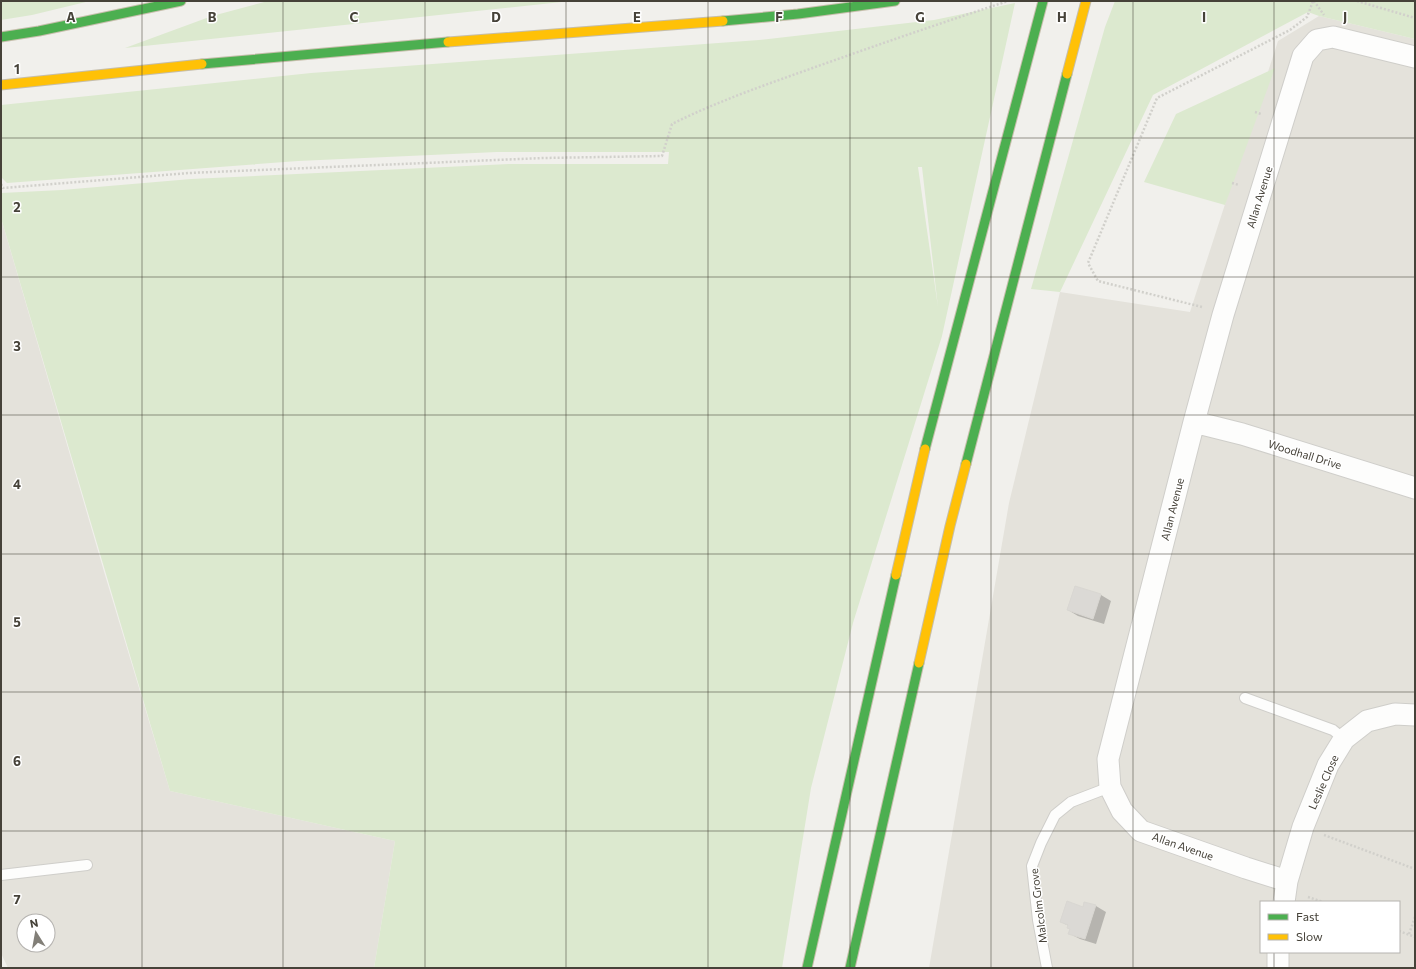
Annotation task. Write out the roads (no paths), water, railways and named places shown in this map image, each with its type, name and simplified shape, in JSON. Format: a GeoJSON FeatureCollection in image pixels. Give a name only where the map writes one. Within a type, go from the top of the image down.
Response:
{"type":"FeatureCollection","features":[{"type":"Feature","properties":{"kind":"highway"},"geometry":{"type":"LineString","coordinates":[[1,37],[39,31],[181,1]]}},
{"type":"Feature","properties":{"kind":"highway"},"geometry":{"type":"LineString","coordinates":[[1,85],[345,50],[743,19],[895,1]]}},
{"type":"Feature","properties":{"kind":"highway"},"geometry":{"type":"LineString","coordinates":[[806,968],[930,426],[1043,1]]}},
{"type":"Feature","properties":{"kind":"highway"},"geometry":{"type":"LineString","coordinates":[[850,968],[950,526],[1086,1]]}},
{"type":"Feature","properties":{"kind":"street","name":"Allan Avenue"},"geometry":{"type":"LineString","coordinates":[[1287,881],[1141,831],[1122,811],[1110,787],[1108,759],[1194,422],[1223,315],[1303,56],[1317,40],[1333,37],[1415,57]]}},
{"type":"Feature","properties":{"kind":"street","name":"Woodhall Drive"},"geometry":{"type":"LineString","coordinates":[[1194,422],[1242,434],[1415,488]]}},
{"type":"Feature","properties":{"kind":"street","name":"Leslie Close"},"geometry":{"type":"LineString","coordinates":[[1284,901],[1287,881],[1303,827],[1328,765],[1344,739],[1367,721],[1396,714],[1415,715]]}},
{"type":"Feature","properties":{"kind":"street"},"geometry":{"type":"LineString","coordinates":[[1278,953],[1278,968]]}},
{"type":"Feature","properties":{"kind":"lane"},"geometry":{"type":"LineString","coordinates":[[1245,698],[1334,730],[1344,739]]}},
{"type":"Feature","properties":{"kind":"lane","name":"Malcolm Grove"},"geometry":{"type":"LineString","coordinates":[[1047,968],[1038,920],[1032,866],[1041,843],[1055,815],[1071,802],[1110,787]]}},
{"type":"Feature","properties":{"kind":"lane"},"geometry":{"type":"LineString","coordinates":[[1,875],[87,865]]}}]}
